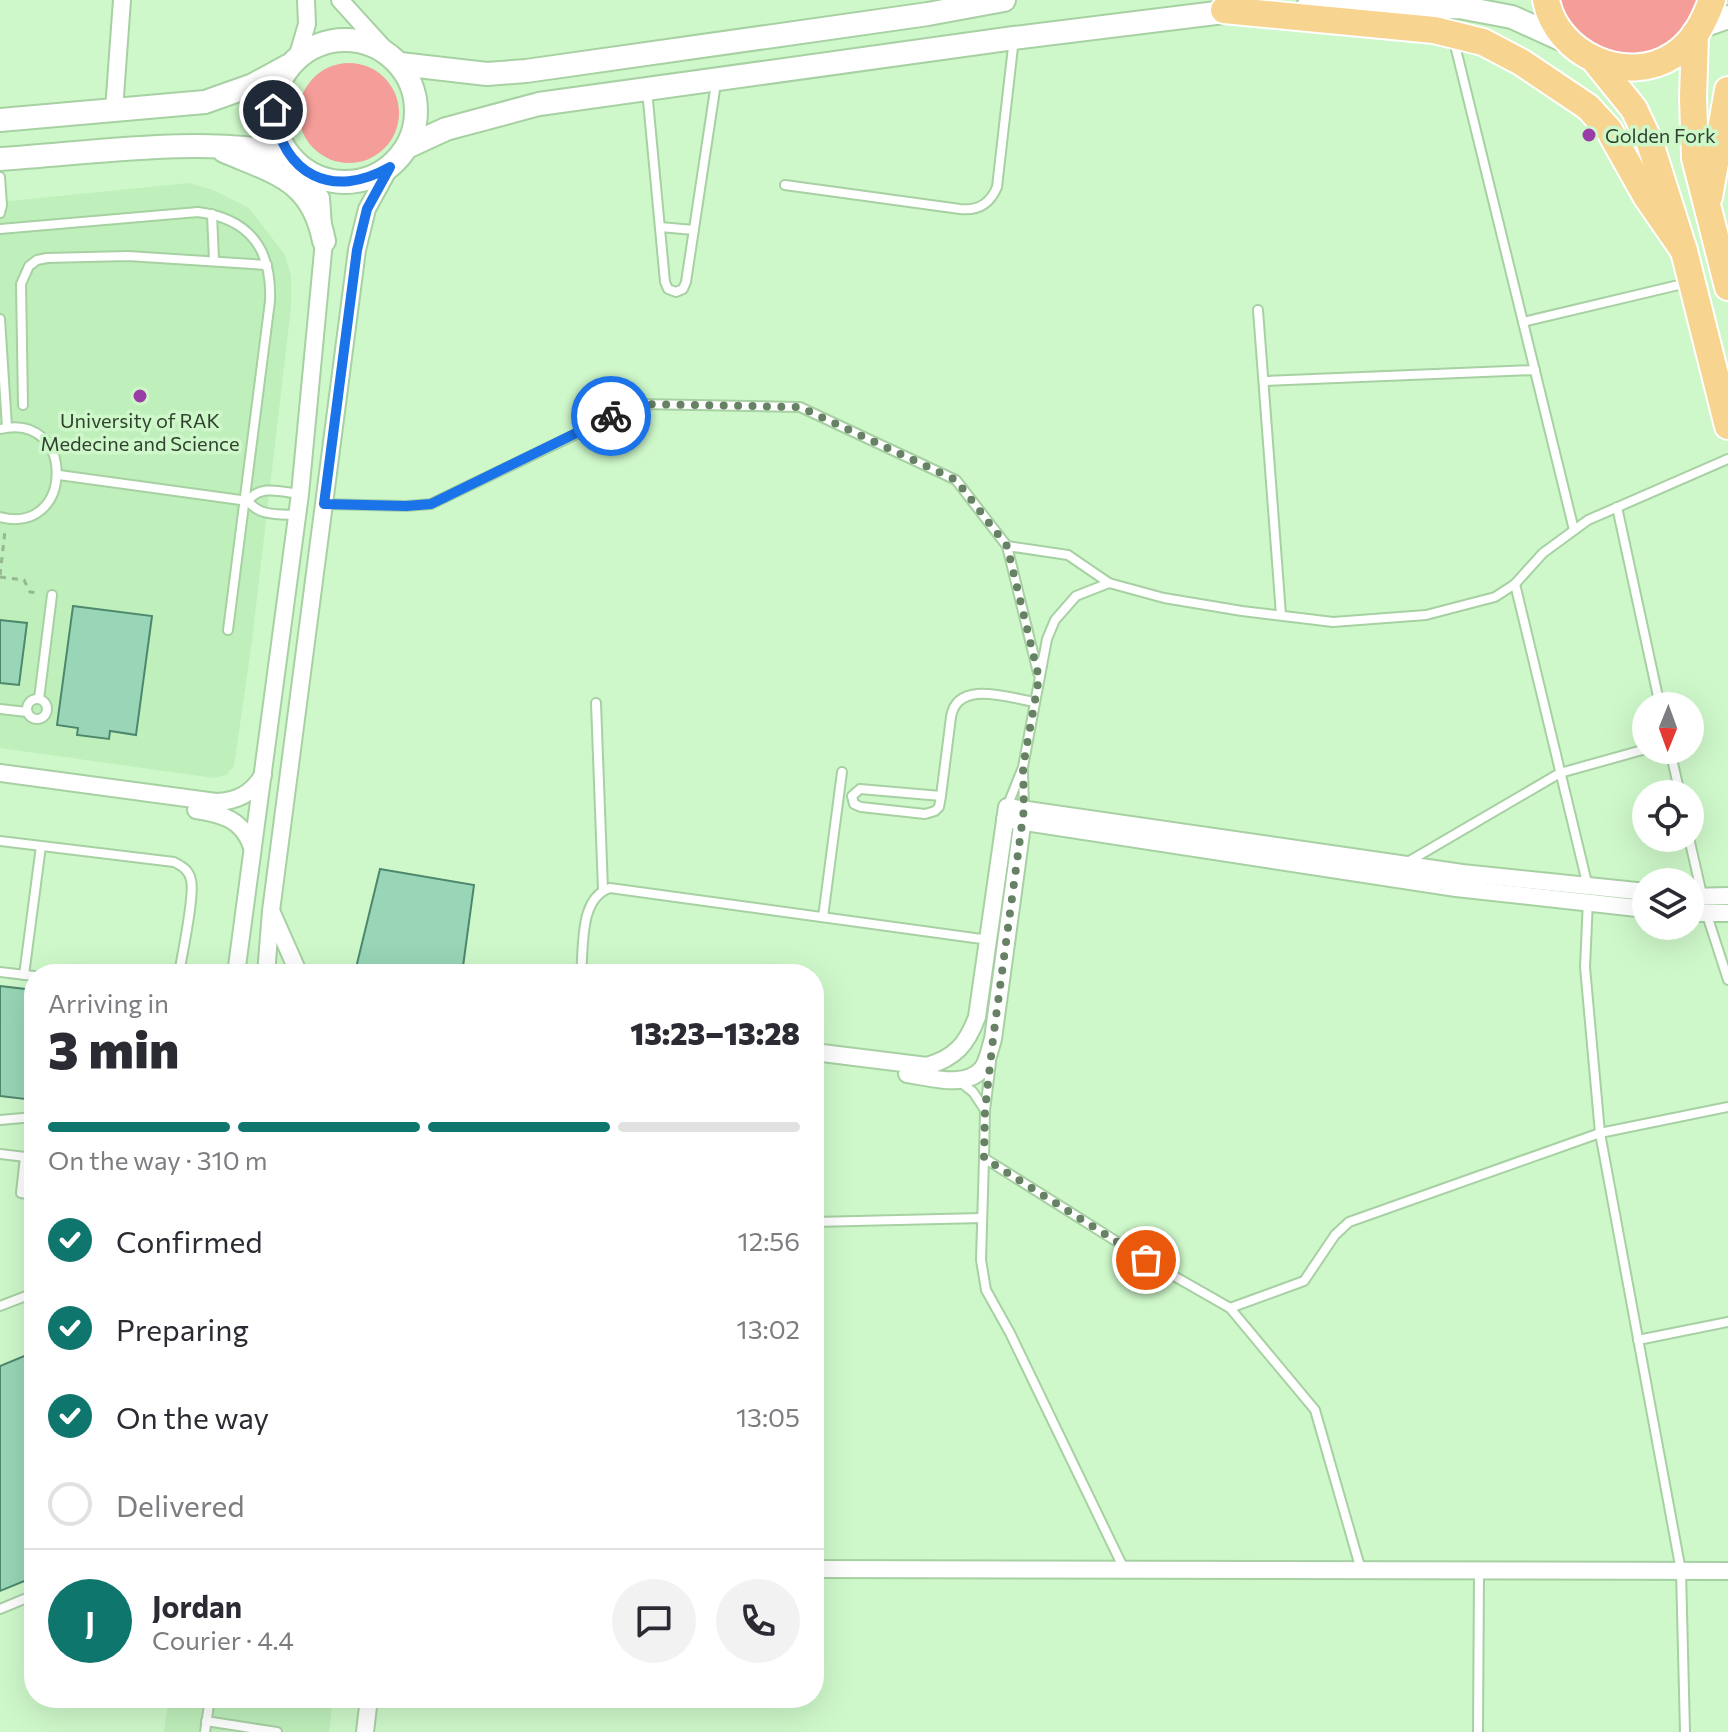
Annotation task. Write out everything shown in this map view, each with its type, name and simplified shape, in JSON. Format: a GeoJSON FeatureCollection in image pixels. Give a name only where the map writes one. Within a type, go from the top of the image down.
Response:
{"type":"FeatureCollection","features":[{"type":"Feature","properties":{"kind":"highway"},"geometry":{"type":"LineString","coordinates":[[1546,0],[1549,14],[1567,42],[1596,62],[1642,122],[1684,251],[1728,426]]}},
{"type":"Feature","properties":{"kind":"highway"},"geometry":{"type":"LineString","coordinates":[[1712,0],[1699,30],[1693,98],[1695,158],[1728,287]]}},
{"type":"Feature","properties":{"kind":"highway"},"geometry":{"type":"LineString","coordinates":[[1224,10],[1434,30],[1483,42],[1521,62],[1588,107],[1609,130],[1646,196],[1684,251]]}},
{"type":"Feature","properties":{"kind":"highway"},"geometry":{"type":"LineString","coordinates":[[1596,62],[1626,68],[1656,63],[1671,57],[1699,30]]}},
{"type":"Feature","properties":{"kind":"highway"},"geometry":{"type":"LineString","coordinates":[[1708,204],[1728,90]]}},
{"type":"Feature","properties":{"kind":"main road"},"geometry":{"type":"LineString","coordinates":[[0,120],[205,102],[253,85],[318,45],[342,39],[367,43],[395,59],[487,74],[928,14],[1004,0]]}},
{"type":"Feature","properties":{"kind":"main road"},"geometry":{"type":"LineString","coordinates":[[407,147],[446,129],[539,104],[1224,10],[1459,7],[1512,17],[1567,42]]}},
{"type":"Feature","properties":{"kind":"main road"},"geometry":{"type":"LineString","coordinates":[[1699,30],[1728,17]]}},
{"type":"Feature","properties":{"kind":"main road"},"geometry":{"type":"LineString","coordinates":[[0,159],[209,145],[257,148],[296,162],[325,180],[347,183],[370,179],[390,167],[407,147],[416,126],[417,104],[411,83],[395,59]]}},
{"type":"Feature","properties":{"kind":"main road"},"geometry":{"type":"LineString","coordinates":[[293,62],[277,86],[273,110],[277,133],[296,162]]}},
{"type":"Feature","properties":{"kind":"main road"},"geometry":{"type":"LineString","coordinates":[[209,145],[279,173],[310,200],[320,220],[324,241]]}},
{"type":"Feature","properties":{"kind":"street"},"geometry":{"type":"LineString","coordinates":[[114,110],[122,0]]}},
{"type":"Feature","properties":{"kind":"street"},"geometry":{"type":"LineString","coordinates":[[293,62],[307,24],[306,0]]}},
{"type":"Feature","properties":{"kind":"street"},"geometry":{"type":"LineString","coordinates":[[340,0],[395,59]]}},
{"type":"Feature","properties":{"kind":"street"},"geometry":{"type":"LineString","coordinates":[[237,964],[298,515],[324,241],[321,198],[296,162]]}},
{"type":"Feature","properties":{"kind":"street"},"geometry":{"type":"LineString","coordinates":[[267,964],[271,911],[357,250],[367,209],[390,167]]}},
{"type":"Feature","properties":{"kind":"street"},"geometry":{"type":"LineString","coordinates":[[0,773],[216,802],[228,802],[249,792],[263,774]]}},
{"type":"Feature","properties":{"kind":"street"},"geometry":{"type":"LineString","coordinates":[[0,784],[214,813],[235,821],[249,838],[253,849]]}},
{"type":"Feature","properties":{"kind":"street"},"geometry":{"type":"LineString","coordinates":[[824,1053],[927,1066],[954,1054],[969,1038],[977,1017],[1006,813],[1403,865],[1632,891]]}},
{"type":"Feature","properties":{"kind":"street"},"geometry":{"type":"LineString","coordinates":[[1023,815],[1456,888],[1632,908]]}},
{"type":"Feature","properties":{"kind":"street"},"geometry":{"type":"LineString","coordinates":[[824,1063],[959,1081],[974,1076],[984,1068],[993,1039],[1023,815]]}},
{"type":"Feature","properties":{"kind":"street"},"geometry":{"type":"LineString","coordinates":[[1704,903],[1728,896]]}},
{"type":"Feature","properties":{"kind":"street"},"geometry":{"type":"LineString","coordinates":[[1704,907],[1728,913]]}},
{"type":"Feature","properties":{"kind":"street"},"geometry":{"type":"LineString","coordinates":[[271,911],[295,964]]}},
{"type":"Feature","properties":{"kind":"street"},"geometry":{"type":"LineString","coordinates":[[824,1569],[1728,1571]]}},
{"type":"Feature","properties":{"kind":"street"},"geometry":{"type":"LineString","coordinates":[[365,1732],[368,1708]]}},
{"type":"Feature","properties":{"kind":"lane"},"geometry":{"type":"LineString","coordinates":[[928,14],[967,0]]}},
{"type":"Feature","properties":{"kind":"lane"},"geometry":{"type":"LineString","coordinates":[[1452,34],[1574,530]]}},
{"type":"Feature","properties":{"kind":"lane"},"geometry":{"type":"LineString","coordinates":[[785,185],[960,209],[978,208],[986,203],[997,187],[1014,38]]}},
{"type":"Feature","properties":{"kind":"lane"},"geometry":{"type":"LineString","coordinates":[[647,89],[666,286],[676,292],[685,286],[716,79]]}},
{"type":"Feature","properties":{"kind":"lane"},"geometry":{"type":"LineString","coordinates":[[0,177],[0,213]]}},
{"type":"Feature","properties":{"kind":"lane"},"geometry":{"type":"LineString","coordinates":[[0,229],[184,213],[212,214],[243,228],[256,239],[264,253],[270,301],[228,630]]}},
{"type":"Feature","properties":{"kind":"lane"},"geometry":{"type":"LineString","coordinates":[[212,214],[214,260]]}},
{"type":"Feature","properties":{"kind":"lane"},"geometry":{"type":"LineString","coordinates":[[660,227],[694,230]]}},
{"type":"Feature","properties":{"kind":"lane"},"geometry":{"type":"LineString","coordinates":[[23,405],[21,284],[29,266],[37,260],[78,256],[214,260],[267,265]]}},
{"type":"Feature","properties":{"kind":"lane"},"geometry":{"type":"LineString","coordinates":[[1523,322],[1692,282]]}},
{"type":"Feature","properties":{"kind":"lane"},"geometry":{"type":"LineString","coordinates":[[1258,310],[1281,615]]}},
{"type":"Feature","properties":{"kind":"lane"},"geometry":{"type":"LineString","coordinates":[[0,319],[4,428],[23,428],[38,434],[49,445],[59,475],[51,499],[42,508],[19,519],[3,518]]}},
{"type":"Feature","properties":{"kind":"lane"},"geometry":{"type":"LineString","coordinates":[[1264,381],[1535,370]]}},
{"type":"Feature","properties":{"kind":"lane"},"geometry":{"type":"LineString","coordinates":[[324,504],[431,504],[639,404],[800,407],[956,480],[1007,546],[1039,678]]}},
{"type":"Feature","properties":{"kind":"lane"},"geometry":{"type":"LineString","coordinates":[[1007,546],[1068,555],[1109,583],[1164,598],[1333,622],[1426,615],[1495,597],[1515,584],[1543,553],[1588,520],[1728,459]]}},
{"type":"Feature","properties":{"kind":"lane"},"geometry":{"type":"LineString","coordinates":[[59,475],[246,501],[262,513],[298,515]]}},
{"type":"Feature","properties":{"kind":"lane"},"geometry":{"type":"LineString","coordinates":[[246,501],[263,490],[300,494]]}},
{"type":"Feature","properties":{"kind":"lane"},"geometry":{"type":"LineString","coordinates":[[1617,507],[1657,692]]}},
{"type":"Feature","properties":{"kind":"lane"},"geometry":{"type":"LineString","coordinates":[[1006,813],[1023,767],[1047,639],[1055,620],[1076,596],[1109,583]]}},
{"type":"Feature","properties":{"kind":"lane"},"geometry":{"type":"LineString","coordinates":[[1515,584],[1588,886],[1585,967],[1600,1133],[1681,1571],[1685,1732]]}},
{"type":"Feature","properties":{"kind":"lane"},"geometry":{"type":"LineString","coordinates":[[39,699],[52,595]]}},
{"type":"Feature","properties":{"kind":"lane"},"geometry":{"type":"LineString","coordinates":[[941,796],[860,789],[852,796],[854,804],[861,807],[925,814],[939,807],[941,796],[952,709],[956,702],[970,694],[1035,702]]}},
{"type":"Feature","properties":{"kind":"lane"},"geometry":{"type":"LineString","coordinates":[[27,712],[29,702],[39,699]]}},
{"type":"Feature","properties":{"kind":"lane"},"geometry":{"type":"LineString","coordinates":[[0,709],[27,712],[34,718],[44,716],[46,706],[39,699]]}},
{"type":"Feature","properties":{"kind":"lane"},"geometry":{"type":"LineString","coordinates":[[596,703],[603,890]]}},
{"type":"Feature","properties":{"kind":"lane"},"geometry":{"type":"LineString","coordinates":[[1389,877],[1403,865],[1560,773],[1632,753]]}},
{"type":"Feature","properties":{"kind":"lane"},"geometry":{"type":"LineString","coordinates":[[1023,767],[1023,815]]}},
{"type":"Feature","properties":{"kind":"lane"},"geometry":{"type":"LineString","coordinates":[[823,917],[842,772]]}},
{"type":"Feature","properties":{"kind":"lane"},"geometry":{"type":"LineString","coordinates":[[0,841],[174,862],[188,872],[192,887],[180,964]]}},
{"type":"Feature","properties":{"kind":"lane"},"geometry":{"type":"LineString","coordinates":[[30,964],[41,846]]}},
{"type":"Feature","properties":{"kind":"lane"},"geometry":{"type":"LineString","coordinates":[[582,964],[591,901],[603,890],[618,888],[1006,942]]}},
{"type":"Feature","properties":{"kind":"lane"},"geometry":{"type":"LineString","coordinates":[[1704,922],[1728,980]]}},
{"type":"Feature","properties":{"kind":"lane"},"geometry":{"type":"LineString","coordinates":[[0,972],[24,975]]}},
{"type":"Feature","properties":{"kind":"lane"},"geometry":{"type":"LineString","coordinates":[[993,1039],[985,1110],[981,1260],[986,1290],[1010,1333],[1124,1570]]}},
{"type":"Feature","properties":{"kind":"lane"},"geometry":{"type":"LineString","coordinates":[[959,1081],[973,1092],[985,1110]]}},
{"type":"Feature","properties":{"kind":"lane"},"geometry":{"type":"LineString","coordinates":[[1230,1308],[1304,1281],[1335,1235],[1349,1222],[1600,1133],[1728,1107]]}},
{"type":"Feature","properties":{"kind":"lane"},"geometry":{"type":"LineString","coordinates":[[0,1120],[24,1118]]}},
{"type":"Feature","properties":{"kind":"lane"},"geometry":{"type":"LineString","coordinates":[[0,1154],[24,1157]]}},
{"type":"Feature","properties":{"kind":"lane"},"geometry":{"type":"LineString","coordinates":[[984,1158],[1146,1260],[1230,1308],[1315,1410],[1361,1571]]}},
{"type":"Feature","properties":{"kind":"lane"},"geometry":{"type":"LineString","coordinates":[[824,1222],[982,1218]]}},
{"type":"Feature","properties":{"kind":"lane"},"geometry":{"type":"LineString","coordinates":[[0,1306],[24,1297]]}},
{"type":"Feature","properties":{"kind":"lane"},"geometry":{"type":"LineString","coordinates":[[1638,1340],[1728,1322]]}},
{"type":"Feature","properties":{"kind":"lane"},"geometry":{"type":"LineString","coordinates":[[1478,1732],[1479,1571]]}},
{"type":"Feature","properties":{"kind":"lane"},"geometry":{"type":"LineString","coordinates":[[0,1609],[24,1599]]}},
{"type":"Feature","properties":{"kind":"lane"},"geometry":{"type":"LineString","coordinates":[[205,1732],[208,1708]]}},
{"type":"Feature","properties":{"kind":"lane"},"geometry":{"type":"LineString","coordinates":[[206,1721],[277,1732]]}},
{"type":"Feature","properties":{"kind":"path"},"geometry":{"type":"LineString","coordinates":[[3,518],[0,576],[24,580],[30,592],[52,595]]}},
{"type":"Feature","properties":{"kind":"shaded area"},"geometry":{"type":"Polygon","coordinates":[[[1560,0],[1699,0],[1693,21],[1677,36],[1661,47],[1644,53],[1626,54],[1592,44],[1567,18],[1560,0]]]}},
{"type":"Feature","properties":{"kind":"shaded area"},"geometry":{"type":"Polygon","coordinates":[[[349,63],[368,67],[384,78],[395,94],[399,113],[395,132],[384,148],[368,159],[349,163],[330,159],[314,148],[303,132],[299,113],[303,94],[314,78],[330,67],[349,63]]]}},
{"type":"Feature","properties":{"kind":"shaded area","name":"University of RAK Medecine and Science"},"geometry":{"type":"Polygon","coordinates":[[[189,183],[213,190],[249,208],[285,255],[291,276],[291,307],[252,641],[234,766],[226,775],[214,778],[0,748],[0,202],[189,183]]]}},
{"type":"Feature","properties":{"kind":"shaded area"},"geometry":{"type":"Polygon","coordinates":[[[168,1708],[332,1708],[329,1732],[164,1732],[168,1708]]]}},
{"type":"Feature","properties":{"kind":"building"},"geometry":{"type":"Polygon","coordinates":[[[73,606],[152,616],[136,735],[110,731],[109,739],[77,735],[78,728],[57,725],[73,606]]]}},
{"type":"Feature","properties":{"kind":"building"},"geometry":{"type":"Polygon","coordinates":[[[0,620],[27,623],[19,685],[0,683],[0,620]]]}},
{"type":"Feature","properties":{"kind":"building"},"geometry":{"type":"Polygon","coordinates":[[[380,869],[474,885],[463,964],[357,964],[380,869]]]}},
{"type":"Feature","properties":{"kind":"building"},"geometry":{"type":"Polygon","coordinates":[[[0,986],[24,989],[24,1099],[0,1096],[0,986]]]}},
{"type":"Feature","properties":{"kind":"building"},"geometry":{"type":"Polygon","coordinates":[[[24,1356],[24,1581],[0,1591],[0,1366],[24,1356]]]}},
{"type":"Feature","properties":{"kind":"way so far"},"geometry":{"type":"LineString","coordinates":[[611,416],[639,404],[800,407],[956,480],[1007,546],[1039,678],[1023,767],[1024,809],[993,1039],[985,1110],[984,1158],[1146,1260]]}},
{"type":"Feature","properties":{"kind":"place","name":"Golden Fork"},"geometry":{"type":"Point","coordinates":[1589,135]}},
{"type":"Feature","properties":{"kind":"place","name":"University of RAK Medecine and Science"},"geometry":{"type":"Point","coordinates":[140,396]}},
{"type":"Feature","properties":{"kind":"route"},"geometry":{"type":"LineString","coordinates":[[273,110],[277,133],[288,154],[304,170],[325,180],[347,183],[370,179],[390,167],[367,209],[357,250],[324,504],[431,504],[611,416]]}}]}
